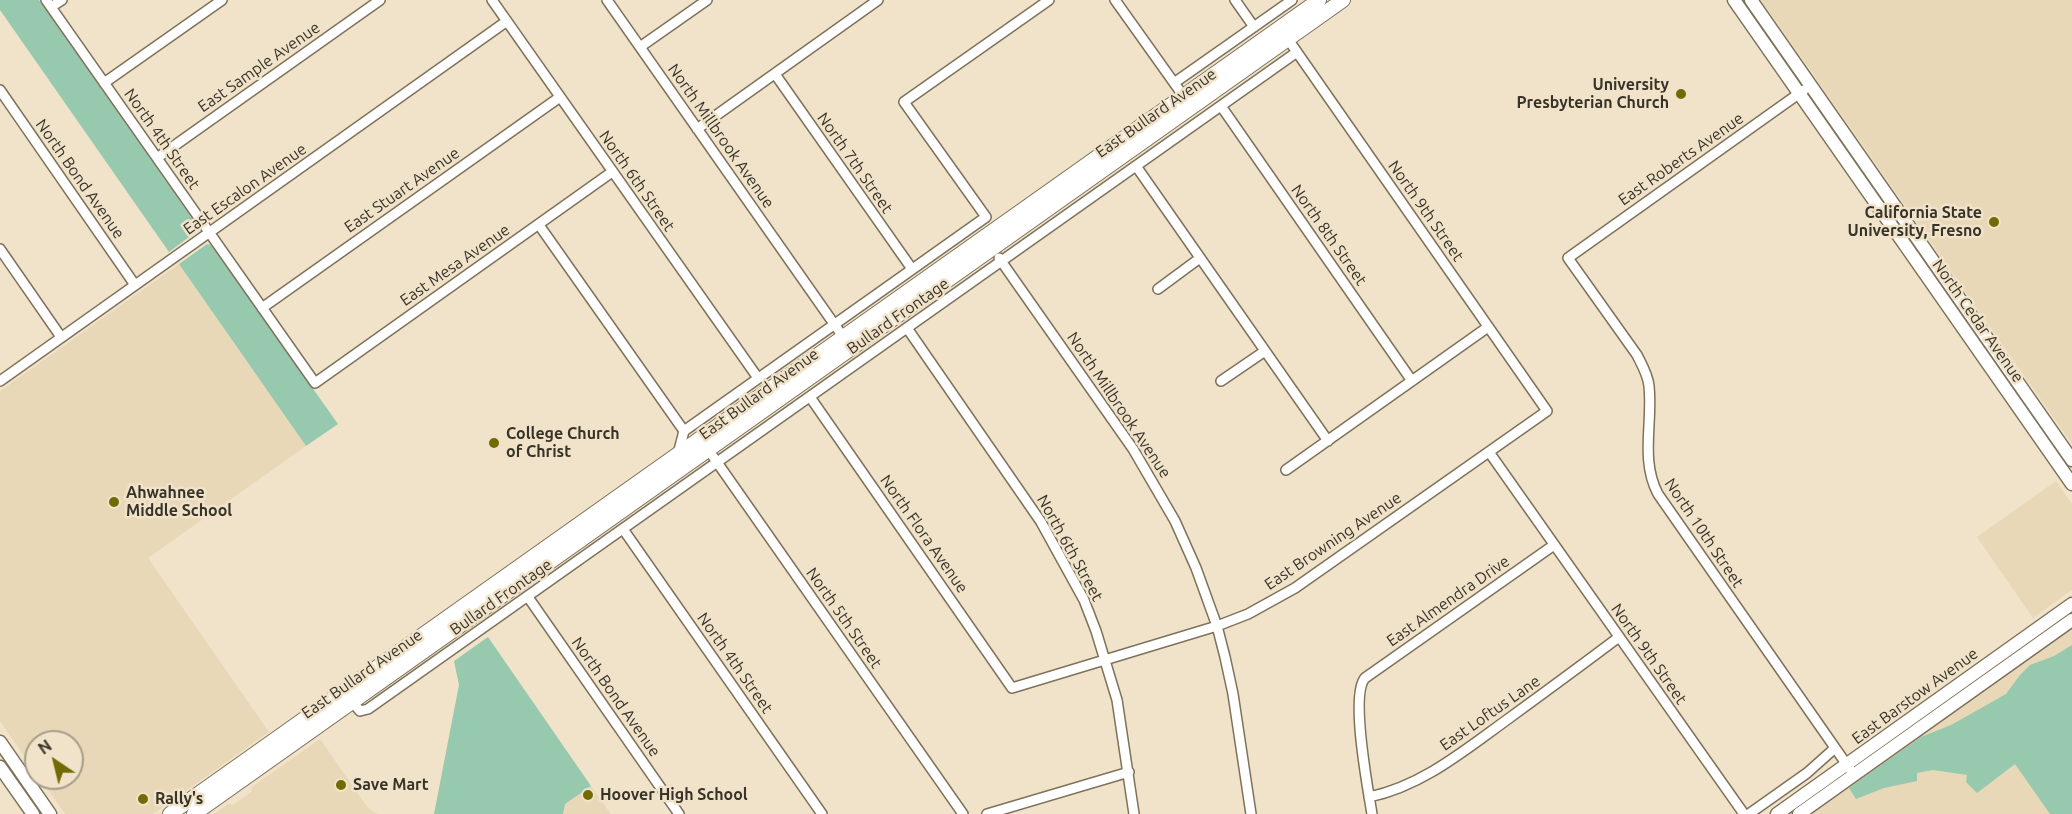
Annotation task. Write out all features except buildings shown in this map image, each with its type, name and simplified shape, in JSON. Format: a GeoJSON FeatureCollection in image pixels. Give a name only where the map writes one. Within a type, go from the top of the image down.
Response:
{"type":"FeatureCollection","features":[{"type":"Feature","properties":{"kind":"main road","name":"East Bullard Avenue"},"geometry":{"type":"LineString","coordinates":[[170,814],[300,722],[348,696],[492,602],[704,444],[847,343],[992,249],[1192,107],[1284,33],[1319,0]]}},
{"type":"Feature","properties":{"kind":"main road","name":"East Bullard Avenue"},"geometry":{"type":"LineString","coordinates":[[847,343],[984,237],[1183,96],[1284,33],[1343,0]]}},
{"type":"Feature","properties":{"kind":"main road","name":"North Cedar Avenue"},"geometry":{"type":"LineString","coordinates":[[1734,0],[2072,484]]}},
{"type":"Feature","properties":{"kind":"main road","name":"North Cedar Avenue"},"geometry":{"type":"LineString","coordinates":[[1751,0],[2072,460]]}},
{"type":"Feature","properties":{"kind":"main road"},"geometry":{"type":"LineString","coordinates":[[1886,218],[1896,221],[1933,272],[1959,298]]}},
{"type":"Feature","properties":{"kind":"main road","name":"East Bullard Avenue"},"geometry":{"type":"LineString","coordinates":[[194,814],[230,789],[348,696],[550,544],[678,454],[704,444]]}},
{"type":"Feature","properties":{"kind":"main road"},"geometry":{"type":"LineString","coordinates":[[492,602],[513,580],[548,555],[550,544]]}},
{"type":"Feature","properties":{"kind":"main road","name":"East Barstow Avenue"},"geometry":{"type":"LineString","coordinates":[[1799,814],[1850,770],[2072,604]]}},
{"type":"Feature","properties":{"kind":"main road","name":"East Barstow Avenue"},"geometry":{"type":"LineString","coordinates":[[1777,814],[1850,770],[2072,620]]}},
{"type":"Feature","properties":{"kind":"main road"},"geometry":{"type":"LineString","coordinates":[[230,789],[231,780],[291,737],[300,722]]}},
{"type":"Feature","properties":{"kind":"main road"},"geometry":{"type":"LineString","coordinates":[[0,742],[50,814]]}},
{"type":"Feature","properties":{"kind":"main road"},"geometry":{"type":"LineString","coordinates":[[0,767],[33,814]]}},
{"type":"Feature","properties":{"kind":"street"},"geometry":{"type":"LineString","coordinates":[[49,4],[62,0]]}},
{"type":"Feature","properties":{"kind":"street"},"geometry":{"type":"LineString","coordinates":[[104,83],[222,0]]}},
{"type":"Feature","properties":{"kind":"street","name":"East Sample Avenue"},"geometry":{"type":"LineString","coordinates":[[157,158],[380,0]]}},
{"type":"Feature","properties":{"kind":"street","name":"North 6th Street"},"geometry":{"type":"LineString","coordinates":[[492,0],[758,378]]}},
{"type":"Feature","properties":{"kind":"street","name":"North Millbrook Avenue"},"geometry":{"type":"LineString","coordinates":[[607,0],[847,343]]}},
{"type":"Feature","properties":{"kind":"street"},"geometry":{"type":"LineString","coordinates":[[640,47],[707,0]]}},
{"type":"Feature","properties":{"kind":"street"},"geometry":{"type":"LineString","coordinates":[[697,129],[878,0]]}},
{"type":"Feature","properties":{"kind":"street"},"geometry":{"type":"LineString","coordinates":[[678,454],[684,431],[986,217],[904,102],[1048,0]]}},
{"type":"Feature","properties":{"kind":"street"},"geometry":{"type":"LineString","coordinates":[[1115,0],[1192,107]]}},
{"type":"Feature","properties":{"kind":"street"},"geometry":{"type":"LineString","coordinates":[[1235,0],[1254,27]]}},
{"type":"Feature","properties":{"kind":"street"},"geometry":{"type":"LineString","coordinates":[[1174,83],[1292,0]]}},
{"type":"Feature","properties":{"kind":"street","name":"North 4th Street"},"geometry":{"type":"LineString","coordinates":[[49,4],[315,383]]}},
{"type":"Feature","properties":{"kind":"street","name":"East Escalon Avenue"},"geometry":{"type":"LineString","coordinates":[[0,381],[507,21]]}},
{"type":"Feature","properties":{"kind":"street","name":"North 9th Street"},"geometry":{"type":"LineString","coordinates":[[1284,33],[1547,411]]}},
{"type":"Feature","properties":{"kind":"street","name":"Bullard Frontage"},"geometry":{"type":"LineString","coordinates":[[348,696],[360,711],[368,710],[1297,52]]}},
{"type":"Feature","properties":{"kind":"street","name":"North 7th Street"},"geometry":{"type":"LineString","coordinates":[[774,74],[912,269]]}},
{"type":"Feature","properties":{"kind":"street","name":"East Roberts Avenue"},"geometry":{"type":"LineString","coordinates":[[1568,258],[1811,85]]}},
{"type":"Feature","properties":{"kind":"street","name":"North Bond Avenue"},"geometry":{"type":"LineString","coordinates":[[0,90],[135,285]]}},
{"type":"Feature","properties":{"kind":"street","name":"East Stuart Avenue"},"geometry":{"type":"LineString","coordinates":[[262,308],[560,97]]}},
{"type":"Feature","properties":{"kind":"street","name":"North 8th Street"},"geometry":{"type":"LineString","coordinates":[[1221,106],[1412,381]]}},
{"type":"Feature","properties":{"kind":"street"},"geometry":{"type":"LineString","coordinates":[[1136,166],[1328,441]]}},
{"type":"Feature","properties":{"kind":"street","name":"East Mesa Avenue"},"geometry":{"type":"LineString","coordinates":[[315,383],[612,172]]}},
{"type":"Feature","properties":{"kind":"street"},"geometry":{"type":"LineString","coordinates":[[539,225],[684,431]]}},
{"type":"Feature","properties":{"kind":"street","name":"North Millbrook Avenue"},"geometry":{"type":"LineString","coordinates":[[984,237],[1133,449],[1156,485],[1188,549],[1217,626],[1233,694],[1251,814]]}},
{"type":"Feature","properties":{"kind":"street"},"geometry":{"type":"LineString","coordinates":[[0,249],[62,337]]}},
{"type":"Feature","properties":{"kind":"street"},"geometry":{"type":"LineString","coordinates":[[1158,289],[1200,258]]}},
{"type":"Feature","properties":{"kind":"street","name":"North 10th Street"},"geometry":{"type":"LineString","coordinates":[[1568,258],[1637,356],[1645,371],[1650,399],[1647,459],[1652,482],[1658,494],[1850,770]]}},
{"type":"Feature","properties":{"kind":"street"},"geometry":{"type":"LineString","coordinates":[[1286,470],[1488,327]]}},
{"type":"Feature","properties":{"kind":"street","name":"North 6th Street"},"geometry":{"type":"LineString","coordinates":[[907,328],[1041,522],[1084,600],[1106,660],[1117,700],[1134,814]]}},
{"type":"Feature","properties":{"kind":"street"},"geometry":{"type":"LineString","coordinates":[[1221,381],[1265,351]]}},
{"type":"Feature","properties":{"kind":"street","name":"North Flora Avenue"},"geometry":{"type":"LineString","coordinates":[[810,397],[1012,688]]}},
{"type":"Feature","properties":{"kind":"street","name":"East Browning Avenue"},"geometry":{"type":"LineString","coordinates":[[1012,688],[1217,626],[1248,614],[1295,588],[1547,411]]}},
{"type":"Feature","properties":{"kind":"street","name":"North 5th Street"},"geometry":{"type":"LineString","coordinates":[[704,444],[963,814]]}},
{"type":"Feature","properties":{"kind":"street","name":"North 9th Street"},"geometry":{"type":"LineString","coordinates":[[1489,452],[1744,814]]}},
{"type":"Feature","properties":{"kind":"street","name":"North 4th Street"},"geometry":{"type":"LineString","coordinates":[[623,529],[822,814]]}},
{"type":"Feature","properties":{"kind":"street","name":"East Almendra Drive"},"geometry":{"type":"LineString","coordinates":[[1369,797],[1361,738],[1359,692],[1361,683],[1554,545]]}},
{"type":"Feature","properties":{"kind":"street","name":"North Bond Avenue"},"geometry":{"type":"LineString","coordinates":[[528,597],[679,814]]}},
{"type":"Feature","properties":{"kind":"street","name":"East Loftus Lane"},"geometry":{"type":"LineString","coordinates":[[1369,797],[1396,790],[1424,777],[1484,737],[1620,637]]}},
{"type":"Feature","properties":{"kind":"street"},"geometry":{"type":"LineString","coordinates":[[1749,814],[1807,773],[1836,748]]}},
{"type":"Feature","properties":{"kind":"street"},"geometry":{"type":"LineString","coordinates":[[987,814],[1129,772]]}},
{"type":"Feature","properties":{"kind":"street"},"geometry":{"type":"LineString","coordinates":[[1369,797],[1372,814]]}},
{"type":"Feature","properties":{"kind":"shaded area","name":"California State University, Fresno"},"geometry":{"type":"Polygon","coordinates":[[[1761,0],[2072,0],[2072,444],[1761,0]]]}},
{"type":"Feature","properties":{"kind":"shaded area","name":"Ahwahnee Middle School"},"geometry":{"type":"Polygon","coordinates":[[[179,264],[306,446],[148,558],[269,732],[153,814],[65,814],[48,790],[84,790],[84,730],[24,730],[24,756],[0,721],[0,391],[179,264]]]}},
{"type":"Feature","properties":{"kind":"shaded area"},"geometry":{"type":"Polygon","coordinates":[[[2056,481],[2072,504],[2072,590],[2033,618],[1977,537],[2056,481]]]}},
{"type":"Feature","properties":{"kind":"shaded area"},"geometry":{"type":"Polygon","coordinates":[[[2072,630],[2072,814],[1812,814],[1925,734],[2072,630]]]}},
{"type":"Feature","properties":{"kind":"shaded area"},"geometry":{"type":"Polygon","coordinates":[[[320,739],[368,808],[377,814],[214,814],[228,804],[233,805],[251,792],[252,787],[320,739]]]}},
{"type":"Feature","properties":{"kind":"shaded area","name":"Hoover High School"},"geometry":{"type":"Polygon","coordinates":[[[591,786],[611,814],[563,814],[565,804],[591,786]]]}},
{"type":"Feature","properties":{"kind":"green space"},"geometry":{"type":"Polygon","coordinates":[[[0,0],[39,0],[198,227],[197,231],[169,252],[0,10],[0,0]]]}},
{"type":"Feature","properties":{"kind":"green space"},"geometry":{"type":"Polygon","coordinates":[[[207,244],[211,245],[338,424],[306,446],[179,264],[207,244]]]}},
{"type":"Feature","properties":{"kind":"green space"},"geometry":{"type":"Polygon","coordinates":[[[488,637],[591,786],[565,804],[563,814],[434,814],[459,685],[454,661],[488,637]]]}},
{"type":"Feature","properties":{"kind":"green space"},"geometry":{"type":"Polygon","coordinates":[[[2072,645],[2072,814],[2050,814],[2015,764],[1977,793],[1966,782],[1967,775],[1933,770],[1917,773],[1917,781],[1884,788],[1856,799],[1849,788],[1921,737],[1951,725],[2006,694],[2030,665],[2054,656],[2072,645]]]}},
{"type":"Feature","properties":{"kind":"place","name":"University Presbyterian Church"},"geometry":{"type":"Point","coordinates":[1681,94]}},
{"type":"Feature","properties":{"kind":"place","name":"California State University, Fresno"},"geometry":{"type":"Point","coordinates":[1994,222]}},
{"type":"Feature","properties":{"kind":"place","name":"College Church of Christ"},"geometry":{"type":"Point","coordinates":[494,443]}},
{"type":"Feature","properties":{"kind":"place","name":"Ahwahnee Middle School"},"geometry":{"type":"Point","coordinates":[114,502]}},
{"type":"Feature","properties":{"kind":"place","name":"Save Mart"},"geometry":{"type":"Point","coordinates":[341,785]}},
{"type":"Feature","properties":{"kind":"place","name":"Hoover High School"},"geometry":{"type":"Point","coordinates":[588,795]}},
{"type":"Feature","properties":{"kind":"place","name":"Rally's"},"geometry":{"type":"Point","coordinates":[143,799]}}]}
